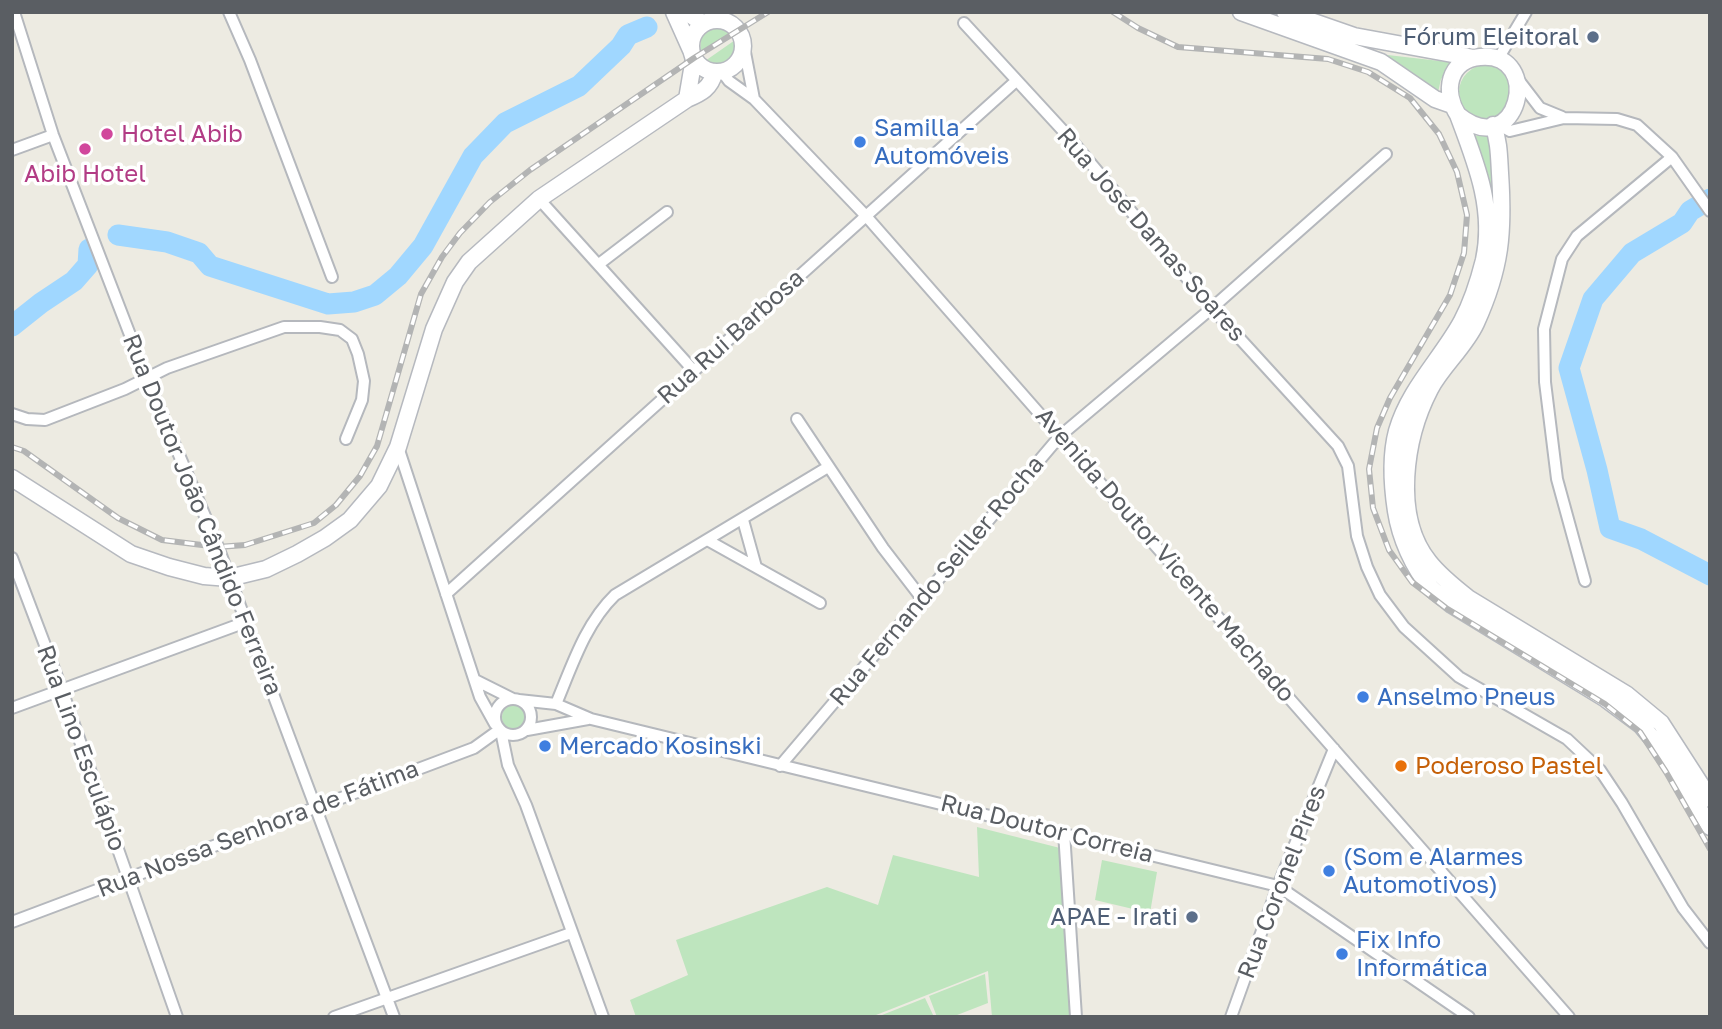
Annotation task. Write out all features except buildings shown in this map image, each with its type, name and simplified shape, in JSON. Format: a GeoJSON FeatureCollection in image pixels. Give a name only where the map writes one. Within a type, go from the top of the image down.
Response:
{"type":"FeatureCollection","features":[{"type":"Feature","properties":{"kind":"main road"},"geometry":{"type":"LineString","coordinates":[[674,12],[692,54],[706,71],[719,73]]}},
{"type":"Feature","properties":{"kind":"main road"},"geometry":{"type":"LineString","coordinates":[[12,478],[131,554],[204,576],[229,578],[266,569],[326,538],[351,520],[379,486],[398,447],[434,329],[455,282],[469,262],[539,199],[687,99],[706,89],[719,73],[738,64],[744,47],[739,20],[708,19],[687,12]]}},
{"type":"Feature","properties":{"kind":"main road"},"geometry":{"type":"LineString","coordinates":[[1241,12],[1381,62],[1455,110],[1467,122],[1477,126],[1495,125],[1509,117],[1515,108],[1519,97],[1518,85],[1513,72],[1497,60],[1354,36],[1285,12]]}},
{"type":"Feature","properties":{"kind":"main road"},"geometry":{"type":"LineString","coordinates":[[687,99],[694,33],[708,19]]}},
{"type":"Feature","properties":{"kind":"main road"},"geometry":{"type":"LineString","coordinates":[[1474,58],[1455,71],[1449,94],[1483,185],[1488,217],[1484,260],[1462,321],[1417,388],[1398,431],[1392,484],[1404,541],[1431,588],[1452,605],[1606,699],[1641,725],[1668,757],[1710,827]]}},
{"type":"Feature","properties":{"kind":"main road"},"geometry":{"type":"LineString","coordinates":[[1495,125],[1501,198],[1498,262],[1475,327],[1431,388],[1413,430],[1406,458],[1406,483],[1415,538],[1427,561],[1468,598],[1626,694],[1646,709],[1667,730],[1710,799]]}},
{"type":"Feature","properties":{"kind":"street","name":"Rua Doutor João Cândido Ferreira"},"geometry":{"type":"LineString","coordinates":[[14,12],[53,135],[147,379],[218,547],[394,1017]]}},
{"type":"Feature","properties":{"kind":"street"},"geometry":{"type":"LineString","coordinates":[[229,12],[250,60],[332,277]]}},
{"type":"Feature","properties":{"kind":"street"},"geometry":{"type":"LineString","coordinates":[[1497,60],[1526,12]]}},
{"type":"Feature","properties":{"kind":"street","name":"Rua José Damas Soares"},"geometry":{"type":"LineString","coordinates":[[964,23],[1067,135],[1212,308],[1338,446],[1348,466],[1357,536],[1367,567],[1380,595],[1404,628],[1459,677],[1567,739],[1600,770],[1683,908],[1710,943]]}},
{"type":"Feature","properties":{"kind":"street"},"geometry":{"type":"LineString","coordinates":[[744,47],[754,99]]}},
{"type":"Feature","properties":{"kind":"street"},"geometry":{"type":"LineString","coordinates":[[1513,72],[1540,108],[1564,118]]}},
{"type":"Feature","properties":{"kind":"street","name":"Avenida Doutor Vicente Machado"},"geometry":{"type":"LineString","coordinates":[[719,73],[754,99],[866,216],[1569,1017]]}},
{"type":"Feature","properties":{"kind":"street","name":"Rua Rui Barbosa"},"geometry":{"type":"LineString","coordinates":[[446,594],[1016,81]]}},
{"type":"Feature","properties":{"kind":"street"},"geometry":{"type":"LineString","coordinates":[[1495,125],[1510,131],[1564,118],[1617,119],[1637,125],[1672,157],[1710,211]]}},
{"type":"Feature","properties":{"kind":"street"},"geometry":{"type":"LineString","coordinates":[[12,150],[53,135]]}},
{"type":"Feature","properties":{"kind":"street","name":"Rua Fernando Seiller Rocha"},"geometry":{"type":"LineString","coordinates":[[780,766],[1060,436],[1212,308],[1386,154]]}},
{"type":"Feature","properties":{"kind":"street"},"geometry":{"type":"LineString","coordinates":[[1585,581],[1557,479],[1545,383],[1544,329],[1562,259],[1568,247],[1577,236],[1672,157]]}},
{"type":"Feature","properties":{"kind":"street"},"geometry":{"type":"LineString","coordinates":[[539,199],[694,371]]}},
{"type":"Feature","properties":{"kind":"street"},"geometry":{"type":"LineString","coordinates":[[599,264],[667,212]]}},
{"type":"Feature","properties":{"kind":"street"},"geometry":{"type":"LineString","coordinates":[[12,414],[27,419],[45,419],[147,379],[167,368],[284,327],[340,330],[352,339],[364,381],[362,400],[346,439]]}},
{"type":"Feature","properties":{"kind":"street"},"geometry":{"type":"LineString","coordinates":[[797,419],[883,548],[923,600]]}},
{"type":"Feature","properties":{"kind":"street"},"geometry":{"type":"LineString","coordinates":[[398,447],[481,697],[498,728],[516,736]]}},
{"type":"Feature","properties":{"kind":"street"},"geometry":{"type":"LineString","coordinates":[[556,704],[588,631],[601,609],[615,595],[709,541],[828,467]]}},
{"type":"Feature","properties":{"kind":"street"},"geometry":{"type":"LineString","coordinates":[[743,520],[757,567]]}},
{"type":"Feature","properties":{"kind":"street"},"geometry":{"type":"LineString","coordinates":[[709,541],[820,603]]}},
{"type":"Feature","properties":{"kind":"street","name":"Rua Lino Esculápio"},"geometry":{"type":"LineString","coordinates":[[12,558],[62,690],[177,1017]]}},
{"type":"Feature","properties":{"kind":"street"},"geometry":{"type":"LineString","coordinates":[[12,708],[246,622]]}},
{"type":"Feature","properties":{"kind":"street"},"geometry":{"type":"LineString","coordinates":[[475,680],[524,703],[531,713],[527,730],[516,736],[508,765]]}},
{"type":"Feature","properties":{"kind":"street"},"geometry":{"type":"LineString","coordinates":[[516,699],[502,702],[495,712],[508,765],[526,805],[603,1017]]}},
{"type":"Feature","properties":{"kind":"street","name":"Rua Doutor Correia"},"geometry":{"type":"LineString","coordinates":[[516,699],[540,700],[591,719],[1278,886],[1469,1017]]}},
{"type":"Feature","properties":{"kind":"street","name":"Rua Doutor Correia"},"geometry":{"type":"LineString","coordinates":[[527,730],[591,719]]}},
{"type":"Feature","properties":{"kind":"street","name":"Rua Nossa Senhora de Fátima"},"geometry":{"type":"LineString","coordinates":[[12,922],[474,748],[498,728]]}},
{"type":"Feature","properties":{"kind":"street","name":"Rua Coronel Pires"},"geometry":{"type":"LineString","coordinates":[[1231,1017],[1278,886],[1334,749]]}},
{"type":"Feature","properties":{"kind":"street"},"geometry":{"type":"LineString","coordinates":[[1064,832],[1076,1017]]}},
{"type":"Feature","properties":{"kind":"street"},"geometry":{"type":"LineString","coordinates":[[334,1017],[571,933]]}},
{"type":"Feature","properties":{"kind":"green space"},"geometry":{"type":"Polygon","coordinates":[[[716,26],[728,27],[732,32],[700,53],[701,37],[716,26]]]}},
{"type":"Feature","properties":{"kind":"green space"},"geometry":{"type":"Polygon","coordinates":[[[738,38],[738,54],[732,62],[717,67],[705,61],[738,38]]]}},
{"type":"Feature","properties":{"kind":"green space"},"geometry":{"type":"Polygon","coordinates":[[[1379,54],[1457,63],[1441,79],[1437,97],[1379,54]]]}},
{"type":"Feature","properties":{"kind":"green space"},"geometry":{"type":"Polygon","coordinates":[[[1486,65],[1505,73],[1513,92],[1505,111],[1486,119],[1467,111],[1459,92],[1467,73],[1486,65]]]}},
{"type":"Feature","properties":{"kind":"green space"},"geometry":{"type":"Polygon","coordinates":[[[1493,134],[1492,198],[1471,136],[1493,134]]]}},
{"type":"Feature","properties":{"kind":"green space"},"geometry":{"type":"Polygon","coordinates":[[[515,704],[524,708],[528,717],[524,726],[515,730],[506,726],[502,717],[506,708],[515,704]]]}},
{"type":"Feature","properties":{"kind":"green space"},"geometry":{"type":"Polygon","coordinates":[[[977,827],[1064,849],[1072,1017],[992,1017],[988,971],[871,1017],[636,1017],[630,1000],[688,975],[676,940],[827,887],[878,905],[893,855],[979,877],[977,827]]]}},
{"type":"Feature","properties":{"kind":"green space"},"geometry":{"type":"Polygon","coordinates":[[[1102,860],[1157,872],[1150,913],[1095,900],[1102,860]]]}},
{"type":"Feature","properties":{"kind":"green space"},"geometry":{"type":"Polygon","coordinates":[[[985,974],[988,1003],[952,1017],[937,1017],[929,996],[985,974]]]}},
{"type":"Feature","properties":{"kind":"green space"},"geometry":{"type":"Polygon","coordinates":[[[925,998],[934,1017],[877,1017],[925,998]]]}},
{"type":"Feature","properties":{"kind":"waterway"},"geometry":{"type":"LineString","coordinates":[[118,235],[167,242],[199,253],[210,266],[328,304],[354,302],[375,295],[398,276],[423,246],[473,156],[505,123],[579,86],[621,46],[628,35],[647,27]]}},
{"type":"Feature","properties":{"kind":"waterway"},"geometry":{"type":"LineString","coordinates":[[1710,199],[1690,211],[1682,223],[1632,253],[1593,299],[1569,368],[1610,528],[1641,539],[1710,575]]}},
{"type":"Feature","properties":{"kind":"waterway"},"geometry":{"type":"LineString","coordinates":[[12,326],[74,281],[88,265],[89,249]]}},
{"type":"Feature","properties":{"kind":"railway"},"geometry":{"type":"LineString","coordinates":[[12,447],[24,451],[118,518],[162,540],[218,547],[245,545],[314,523],[336,505],[360,476],[377,446],[421,294],[442,257],[460,233],[490,202],[530,170],[694,58],[768,12]]}},
{"type":"Feature","properties":{"kind":"railway"},"geometry":{"type":"LineString","coordinates":[[1113,12],[1138,28],[1178,47],[1328,59],[1368,72],[1410,98],[1439,134],[1457,172],[1467,215],[1464,253],[1450,295],[1390,398],[1377,428],[1369,469],[1373,508],[1389,550],[1412,582],[1446,608],[1605,704],[1640,732],[1710,849]]}},
{"type":"Feature","properties":{"kind":"place","name":"Fórum Eleitoral"},"geometry":{"type":"Point","coordinates":[1593,37]}},
{"type":"Feature","properties":{"kind":"place","name":"Hotel Abib"},"geometry":{"type":"Point","coordinates":[107,134]}},
{"type":"Feature","properties":{"kind":"place","name":"Samilla - Automóveis"},"geometry":{"type":"Point","coordinates":[860,142]}},
{"type":"Feature","properties":{"kind":"place","name":"Abib Hotel"},"geometry":{"type":"Point","coordinates":[85,149]}},
{"type":"Feature","properties":{"kind":"place","name":"Anselmo Pneus"},"geometry":{"type":"Point","coordinates":[1363,697]}},
{"type":"Feature","properties":{"kind":"place","name":"Mercado Kosinski"},"geometry":{"type":"Point","coordinates":[545,746]}},
{"type":"Feature","properties":{"kind":"place","name":"Poderoso Pastel"},"geometry":{"type":"Point","coordinates":[1401,766]}},
{"type":"Feature","properties":{"kind":"place","name":"(Som e Alarmes Automotivos)"},"geometry":{"type":"Point","coordinates":[1329,871]}},
{"type":"Feature","properties":{"kind":"place","name":"APAE - Irati"},"geometry":{"type":"Point","coordinates":[1192,917]}},
{"type":"Feature","properties":{"kind":"place","name":"Fix Info Informática"},"geometry":{"type":"Point","coordinates":[1342,954]}}]}
